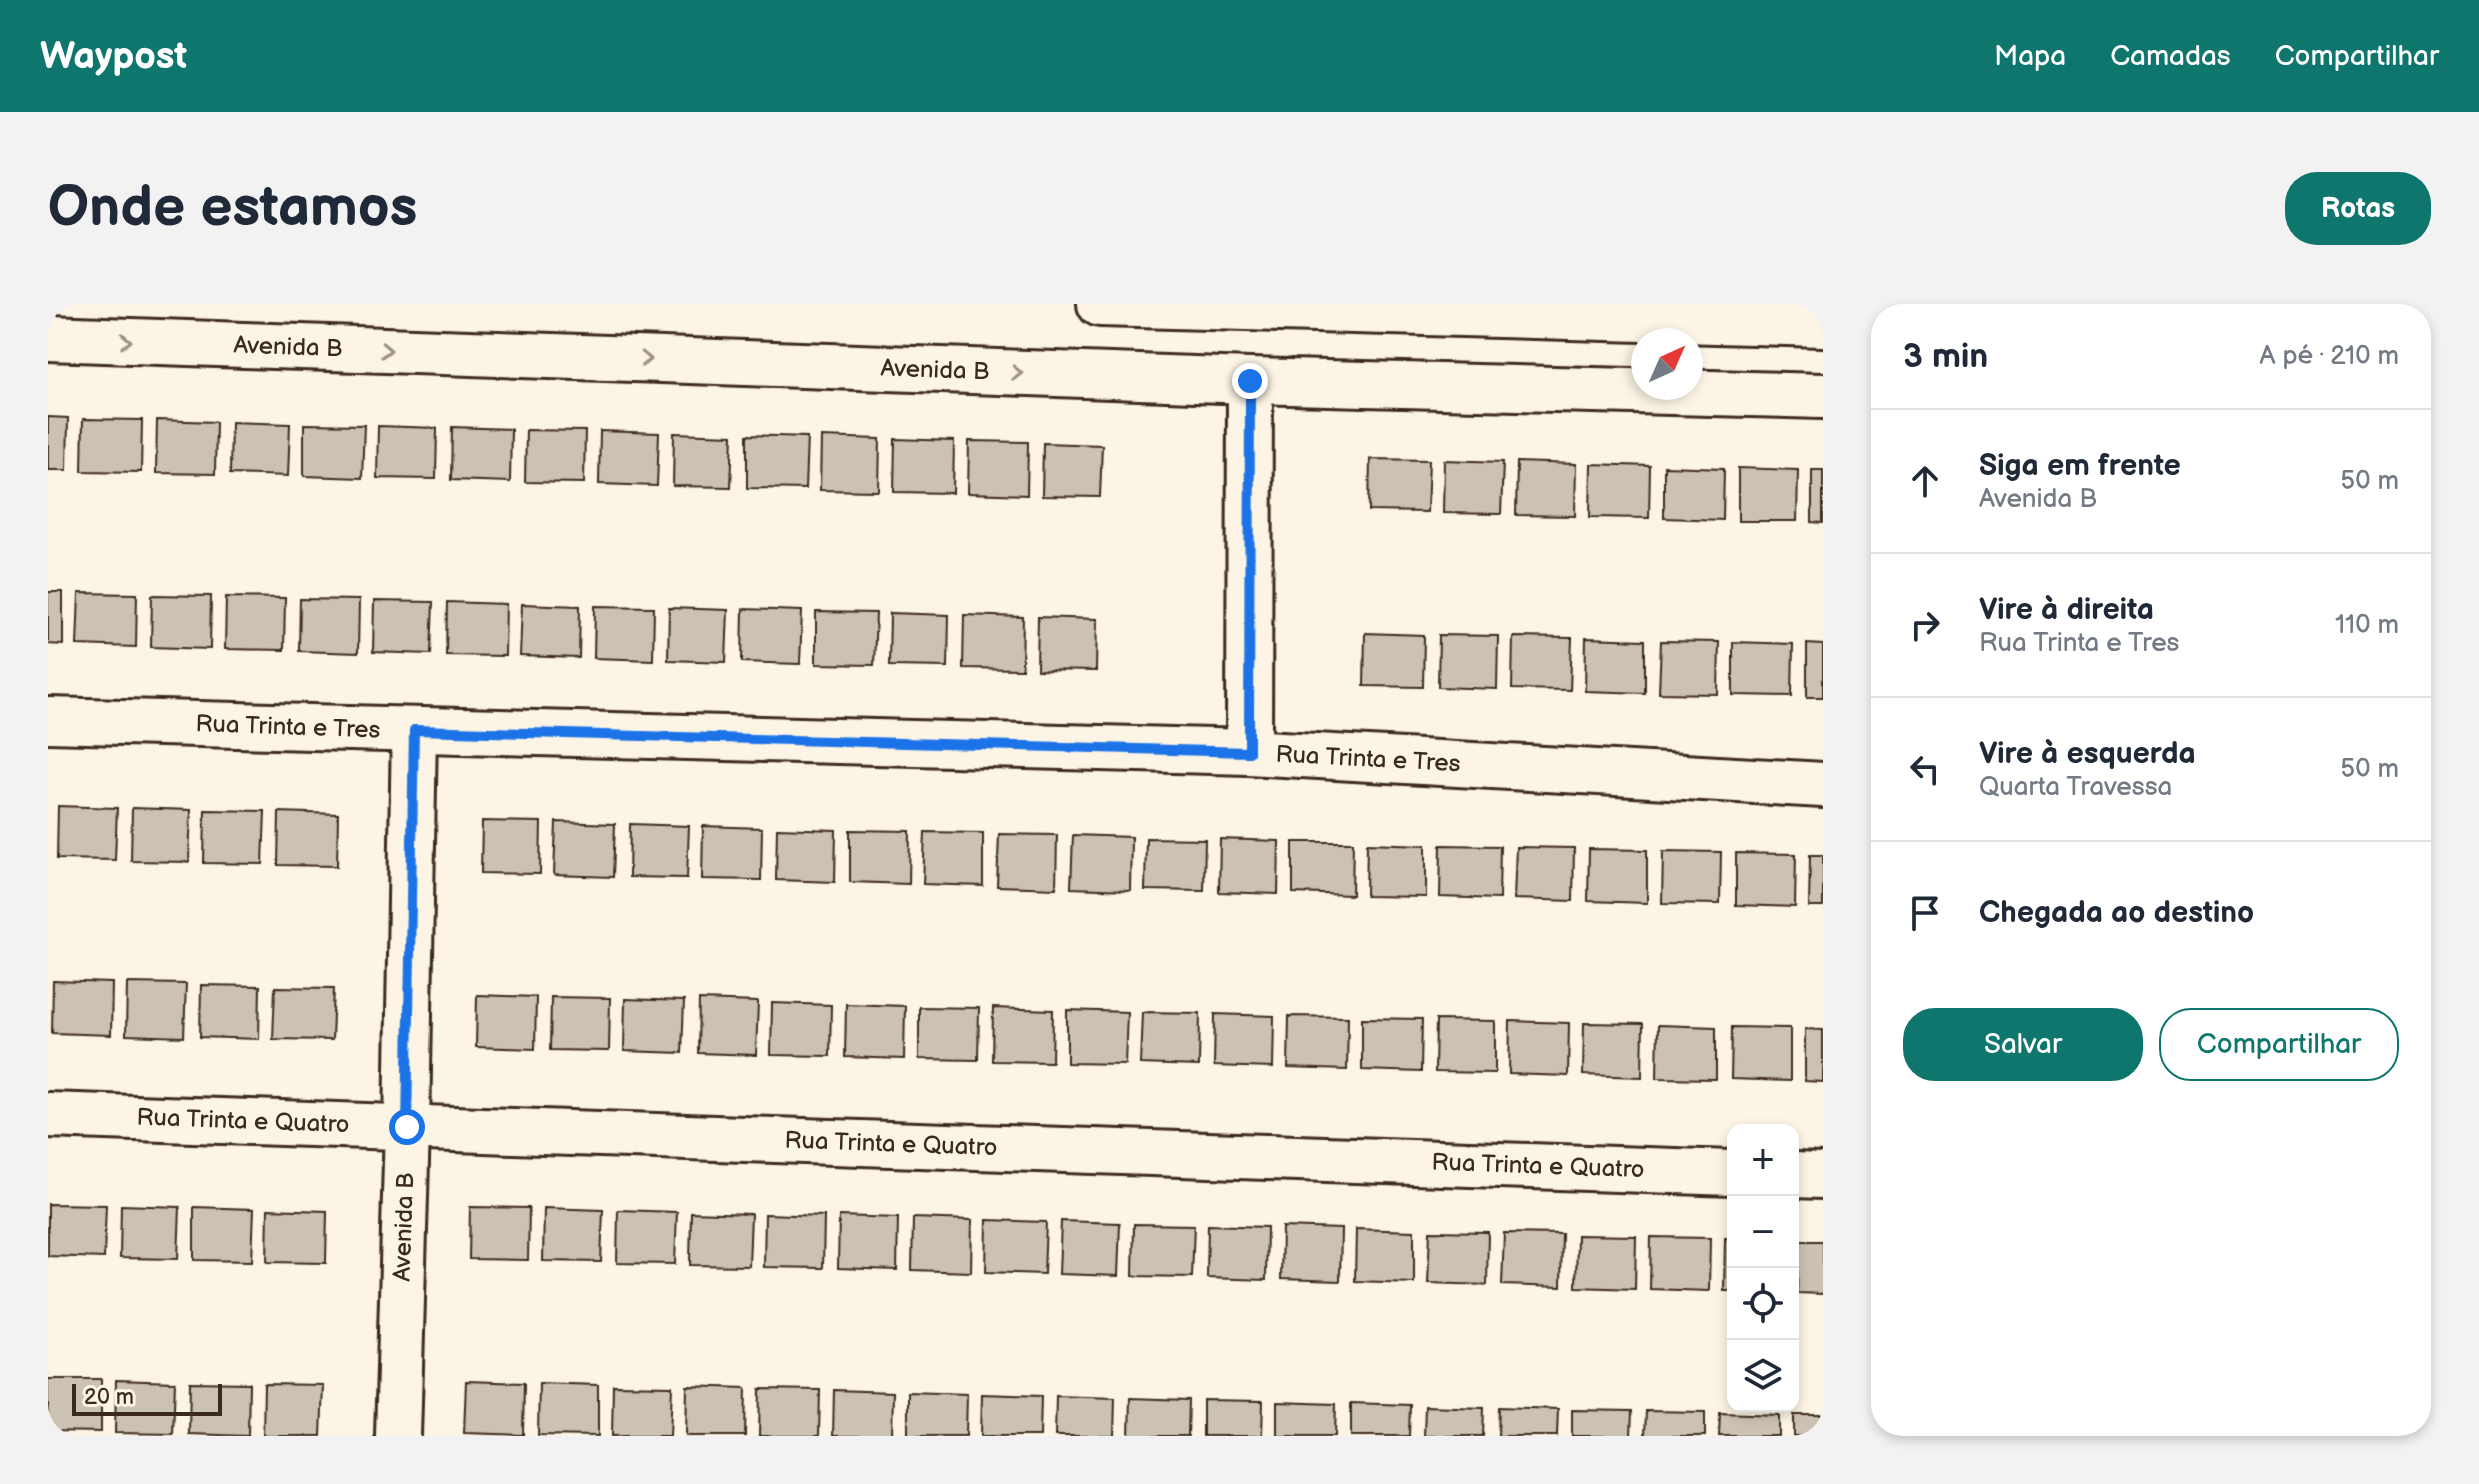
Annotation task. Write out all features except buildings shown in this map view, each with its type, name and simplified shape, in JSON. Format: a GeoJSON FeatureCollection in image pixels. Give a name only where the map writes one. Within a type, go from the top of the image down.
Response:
{"type":"FeatureCollection","features":[{"type":"Feature","properties":{"kind":"street"},"geometry":{"type":"LineString","coordinates":[[1100,304],[1823,324]]}},
{"type":"Feature","properties":{"kind":"street","name":"Avenida B"},"geometry":{"type":"LineString","coordinates":[[48,338],[1250,381],[1823,396]]}},
{"type":"Feature","properties":{"kind":"street"},"geometry":{"type":"LineString","coordinates":[[1249,752],[1250,381]]}},
{"type":"Feature","properties":{"kind":"street","name":"Rua Trinta e Tres"},"geometry":{"type":"LineString","coordinates":[[48,720],[1249,752],[1823,785]]}},
{"type":"Feature","properties":{"kind":"street","name":"Avenida B"},"geometry":{"type":"LineString","coordinates":[[398,1436],[414,730]]}},
{"type":"Feature","properties":{"kind":"street","name":"Rua Trinta e Quatro"},"geometry":{"type":"LineString","coordinates":[[48,1115],[1727,1173]]}},
{"type":"Feature","properties":{"kind":"street"},"geometry":{"type":"LineString","coordinates":[[1799,1175],[1823,1176]]}},
{"type":"Feature","properties":{"kind":"route"},"geometry":{"type":"LineString","coordinates":[[407,1127],[414,730],[1249,752],[1250,381]]}}]}
